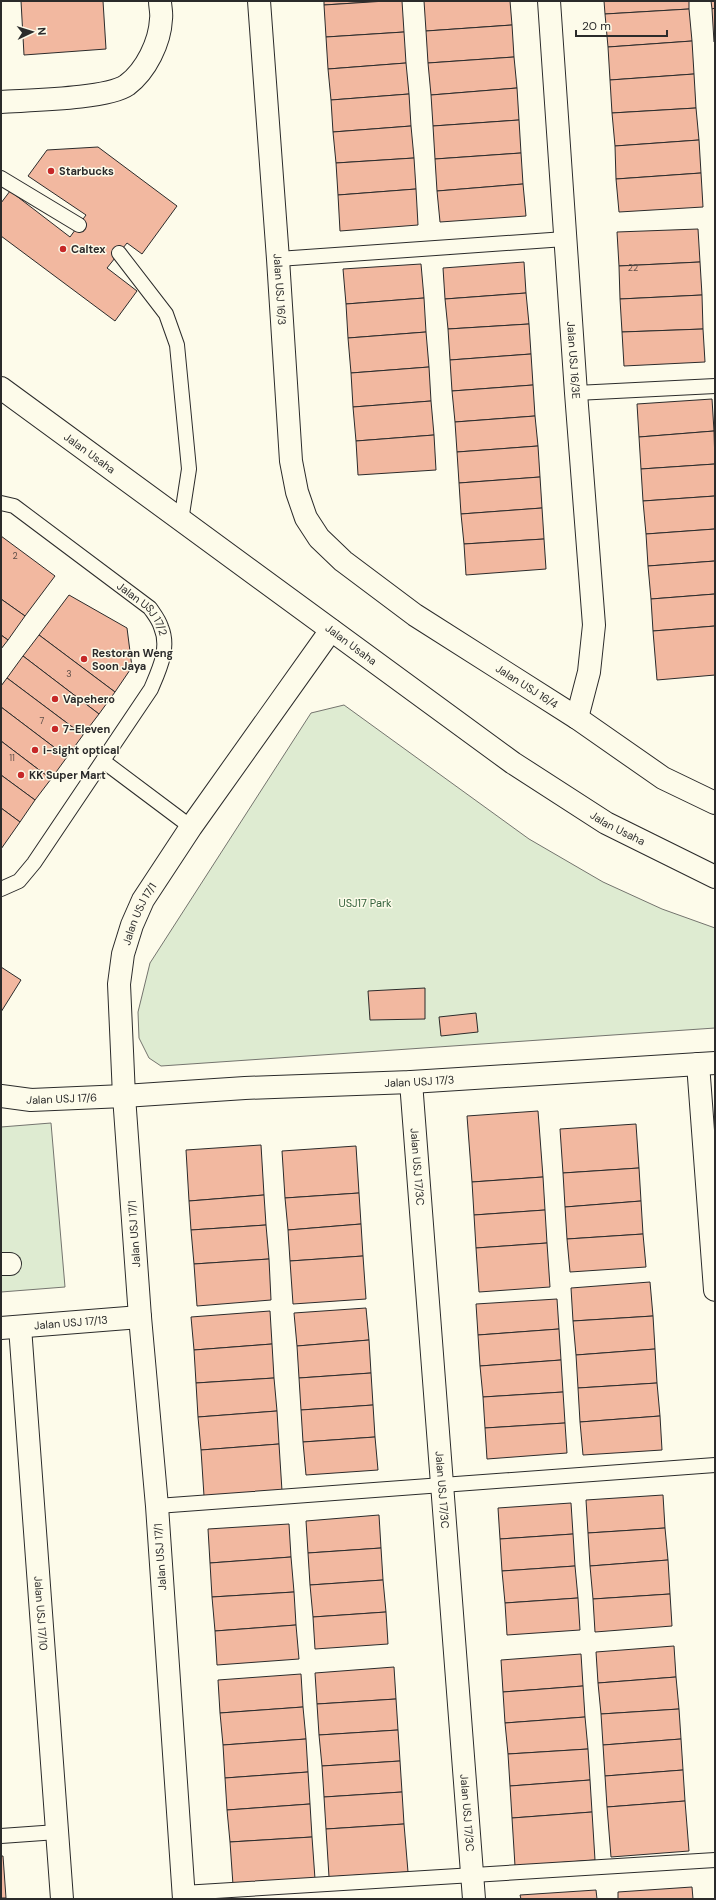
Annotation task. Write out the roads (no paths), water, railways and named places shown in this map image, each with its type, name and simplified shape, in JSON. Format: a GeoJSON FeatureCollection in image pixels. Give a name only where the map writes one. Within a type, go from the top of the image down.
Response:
{"type":"FeatureCollection","features":[{"type":"Feature","properties":{"kind":"street","name":"Jalan USJ 16/3"},"geometry":{"type":"LineString","coordinates":[[259,1],[291,461],[297,492],[306,518],[319,538],[343,561]]}},
{"type":"Feature","properties":{"kind":"street","name":"Jalan USJ 16/3E"},"geometry":{"type":"LineString","coordinates":[[549,1],[576,393],[594,624],[589,672],[577,718]]}},
{"type":"Feature","properties":{"kind":"street"},"geometry":{"type":"LineString","coordinates":[[1,102],[103,94],[126,85],[144,67],[155,44],[161,10]]}},
{"type":"Feature","properties":{"kind":"street","name":"Jalan Usaha"},"geometry":{"type":"LineString","coordinates":[[1,388],[513,763],[606,823],[715,877]]}},
{"type":"Feature","properties":{"kind":"street","name":"Jalan USJ 16/4"},"geometry":{"type":"LineString","coordinates":[[343,561],[415,615],[577,718],[663,778],[715,803]]}},
{"type":"Feature","properties":{"kind":"street","name":"Jalan USJ 17/1"},"geometry":{"type":"LineString","coordinates":[[184,1896],[157,1506],[140,1317],[124,1096],[119,984],[123,954],[132,925],[143,900],[191,827],[330,630]]}},
{"type":"Feature","properties":{"kind":"street"},"geometry":{"type":"LineString","coordinates":[[707,1064],[715,1290]]}},
{"type":"Feature","properties":{"kind":"street","name":"Jalan USJ 17/3"},"geometry":{"type":"LineString","coordinates":[[124,1096],[245,1088],[411,1082],[707,1064]]}},
{"type":"Feature","properties":{"kind":"street","name":"Jalan USJ 17/3C"},"geometry":{"type":"LineString","coordinates":[[411,1082],[474,1899]]}},
{"type":"Feature","properties":{"kind":"street","name":"Jalan USJ 17/6"},"geometry":{"type":"LineString","coordinates":[[1,1096],[31,1100],[124,1096]]}},
{"type":"Feature","properties":{"kind":"street","name":"Jalan USJ 17/13"},"geometry":{"type":"LineString","coordinates":[[10,1327],[140,1317]]}},
{"type":"Feature","properties":{"kind":"street","name":"Jalan USJ 17/10"},"geometry":{"type":"LineString","coordinates":[[10,1327],[62,1899]]}},
{"type":"Feature","properties":{"kind":"lane"},"geometry":{"type":"LineString","coordinates":[[1,178],[79,225]]}},
{"type":"Feature","properties":{"kind":"lane"},"geometry":{"type":"LineString","coordinates":[[278,259],[565,239]]}},
{"type":"Feature","properties":{"kind":"lane"},"geometry":{"type":"LineString","coordinates":[[119,253],[166,314],[177,345],[189,469],[181,521]]}},
{"type":"Feature","properties":{"kind":"lane"},"geometry":{"type":"LineString","coordinates":[[576,393],[715,386]]}},
{"type":"Feature","properties":{"kind":"lane","name":"Jalan USJ 17/2"},"geometry":{"type":"LineString","coordinates":[[1,503],[14,506],[150,608],[162,627],[165,646],[161,666],[151,689],[103,761],[34,863],[19,881],[1,889]]}},
{"type":"Feature","properties":{"kind":"lane"},"geometry":{"type":"LineString","coordinates":[[103,761],[191,827]]}},
{"type":"Feature","properties":{"kind":"lane"},"geometry":{"type":"LineString","coordinates":[[157,1506],[715,1465]]}},
{"type":"Feature","properties":{"kind":"lane"},"geometry":{"type":"LineString","coordinates":[[1,1836],[57,1832]]}},
{"type":"Feature","properties":{"kind":"lane"},"geometry":{"type":"LineString","coordinates":[[184,1896],[472,1875],[715,1860]]}},
{"type":"Feature","properties":{"kind":"place","name":"Starbucks"},"geometry":{"type":"Point","coordinates":[51,171]}},
{"type":"Feature","properties":{"kind":"place","name":"Caltex"},"geometry":{"type":"Point","coordinates":[63,249]}},
{"type":"Feature","properties":{"kind":"place","name":"Restoran Weng Soon Jaya"},"geometry":{"type":"Point","coordinates":[84,659]}},
{"type":"Feature","properties":{"kind":"place","name":"Vapehero"},"geometry":{"type":"Point","coordinates":[55,699]}},
{"type":"Feature","properties":{"kind":"place","name":"7-Eleven"},"geometry":{"type":"Point","coordinates":[55,729]}},
{"type":"Feature","properties":{"kind":"place","name":"i-sight optical"},"geometry":{"type":"Point","coordinates":[35,750]}},
{"type":"Feature","properties":{"kind":"place","name":"KK Super Mart"},"geometry":{"type":"Point","coordinates":[21,775]}},
{"type":"Feature","properties":{"kind":"park label","name":"USJ17 Park"},"geometry":{"type":"Point","coordinates":[365,903]}}]}
